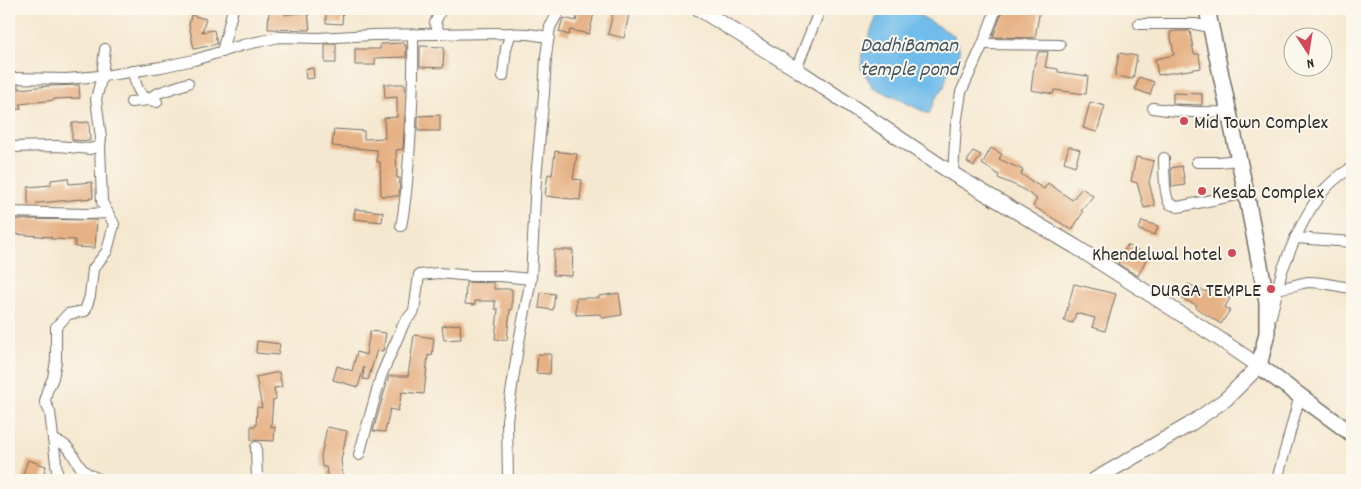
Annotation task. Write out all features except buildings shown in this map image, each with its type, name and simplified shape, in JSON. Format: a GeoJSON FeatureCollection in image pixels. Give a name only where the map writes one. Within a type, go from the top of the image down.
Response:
{"type":"FeatureCollection","features":[{"type":"Feature","properties":{"kind":"main road"},"geometry":{"type":"LineString","coordinates":[[1207,9],[1267,302],[1267,333],[1259,366],[1352,434]]}},
{"type":"Feature","properties":{"kind":"street"},"geometry":{"type":"LineString","coordinates":[[222,52],[232,9]]}},
{"type":"Feature","properties":{"kind":"street"},"geometry":{"type":"LineString","coordinates":[[438,9],[439,14],[435,23],[440,34]]}},
{"type":"Feature","properties":{"kind":"street"},"geometry":{"type":"LineString","coordinates":[[508,480],[507,420],[518,347],[532,279],[536,178],[546,56],[550,26],[560,9]]}},
{"type":"Feature","properties":{"kind":"street"},"geometry":{"type":"LineString","coordinates":[[699,9],[796,69],[953,174],[1076,247],[1259,366],[1226,399],[1189,425],[1094,480]]}},
{"type":"Feature","properties":{"kind":"street"},"geometry":{"type":"LineString","coordinates":[[796,69],[820,9]]}},
{"type":"Feature","properties":{"kind":"street"},"geometry":{"type":"LineString","coordinates":[[953,174],[956,125],[961,92],[983,44],[996,9]]}},
{"type":"Feature","properties":{"kind":"street"},"geometry":{"type":"LineString","coordinates":[[1139,24],[1188,24],[1210,27]]}},
{"type":"Feature","properties":{"kind":"street"},"geometry":{"type":"LineString","coordinates":[[502,76],[506,48],[511,33]]}},
{"type":"Feature","properties":{"kind":"street"},"geometry":{"type":"LineString","coordinates":[[9,78],[67,78],[133,72],[194,60],[243,45],[280,37],[318,38],[412,34],[511,33],[549,37]]}},
{"type":"Feature","properties":{"kind":"street"},"geometry":{"type":"LineString","coordinates":[[401,226],[406,204],[413,97],[412,34]]}},
{"type":"Feature","properties":{"kind":"street"},"geometry":{"type":"LineString","coordinates":[[983,44],[1060,45]]}},
{"type":"Feature","properties":{"kind":"street"},"geometry":{"type":"LineString","coordinates":[[58,480],[50,412],[45,402],[46,391],[54,378],[56,327],[68,314],[85,311],[90,296],[93,269],[107,251],[114,224],[102,202],[101,138],[96,99],[102,76],[105,49]]}},
{"type":"Feature","properties":{"kind":"street"},"geometry":{"type":"LineString","coordinates":[[133,72],[134,79],[142,96],[153,101]]}},
{"type":"Feature","properties":{"kind":"street"},"geometry":{"type":"LineString","coordinates":[[153,101],[154,95],[188,83]]}},
{"type":"Feature","properties":{"kind":"street"},"geometry":{"type":"LineString","coordinates":[[132,102],[153,101]]}},
{"type":"Feature","properties":{"kind":"street"},"geometry":{"type":"LineString","coordinates":[[1153,108],[1198,113],[1228,112]]}},
{"type":"Feature","properties":{"kind":"street"},"geometry":{"type":"LineString","coordinates":[[10,149],[58,146],[90,149],[100,146]]}},
{"type":"Feature","properties":{"kind":"street"},"geometry":{"type":"LineString","coordinates":[[1164,158],[1164,182],[1169,202],[1172,205],[1178,207],[1246,193]]}},
{"type":"Feature","properties":{"kind":"street"},"geometry":{"type":"LineString","coordinates":[[1196,162],[1238,160]]}},
{"type":"Feature","properties":{"kind":"street"},"geometry":{"type":"LineString","coordinates":[[1267,333],[1282,270],[1295,238],[1318,198],[1338,177],[1352,168]]}},
{"type":"Feature","properties":{"kind":"street"},"geometry":{"type":"LineString","coordinates":[[9,212],[108,213]]}},
{"type":"Feature","properties":{"kind":"street"},"geometry":{"type":"LineString","coordinates":[[1295,238],[1352,242]]}},
{"type":"Feature","properties":{"kind":"street"},"geometry":{"type":"LineString","coordinates":[[359,454],[380,376],[404,323],[414,311],[419,275],[439,273],[532,279]]}},
{"type":"Feature","properties":{"kind":"street"},"geometry":{"type":"LineString","coordinates":[[1278,288],[1292,287],[1307,282],[1352,288]]}},
{"type":"Feature","properties":{"kind":"street"},"geometry":{"type":"LineString","coordinates":[[1277,480],[1300,395]]}},
{"type":"Feature","properties":{"kind":"street"},"geometry":{"type":"LineString","coordinates":[[53,440],[63,442],[82,469],[89,475],[102,480]]}},
{"type":"Feature","properties":{"kind":"street"},"geometry":{"type":"LineString","coordinates":[[256,447],[258,480]]}},
{"type":"Feature","properties":{"kind":"water","name":"DadhiBaman temple pond"},"geometry":{"type":"Polygon","coordinates":[[[882,9],[909,9],[953,35],[958,44],[960,54],[947,75],[944,87],[935,99],[929,114],[873,87],[861,68],[862,54],[879,11],[882,9]]]}},
{"type":"Feature","properties":{"kind":"place","name":"Mid Town Complex"},"geometry":{"type":"Point","coordinates":[1184,121]}},
{"type":"Feature","properties":{"kind":"place","name":"Kesab Complex"},"geometry":{"type":"Point","coordinates":[1202,191]}},
{"type":"Feature","properties":{"kind":"place","name":"Khendelwal hotel"},"geometry":{"type":"Point","coordinates":[1232,253]}},
{"type":"Feature","properties":{"kind":"place","name":"DURGA TEMPLE"},"geometry":{"type":"Point","coordinates":[1271,289]}}]}
